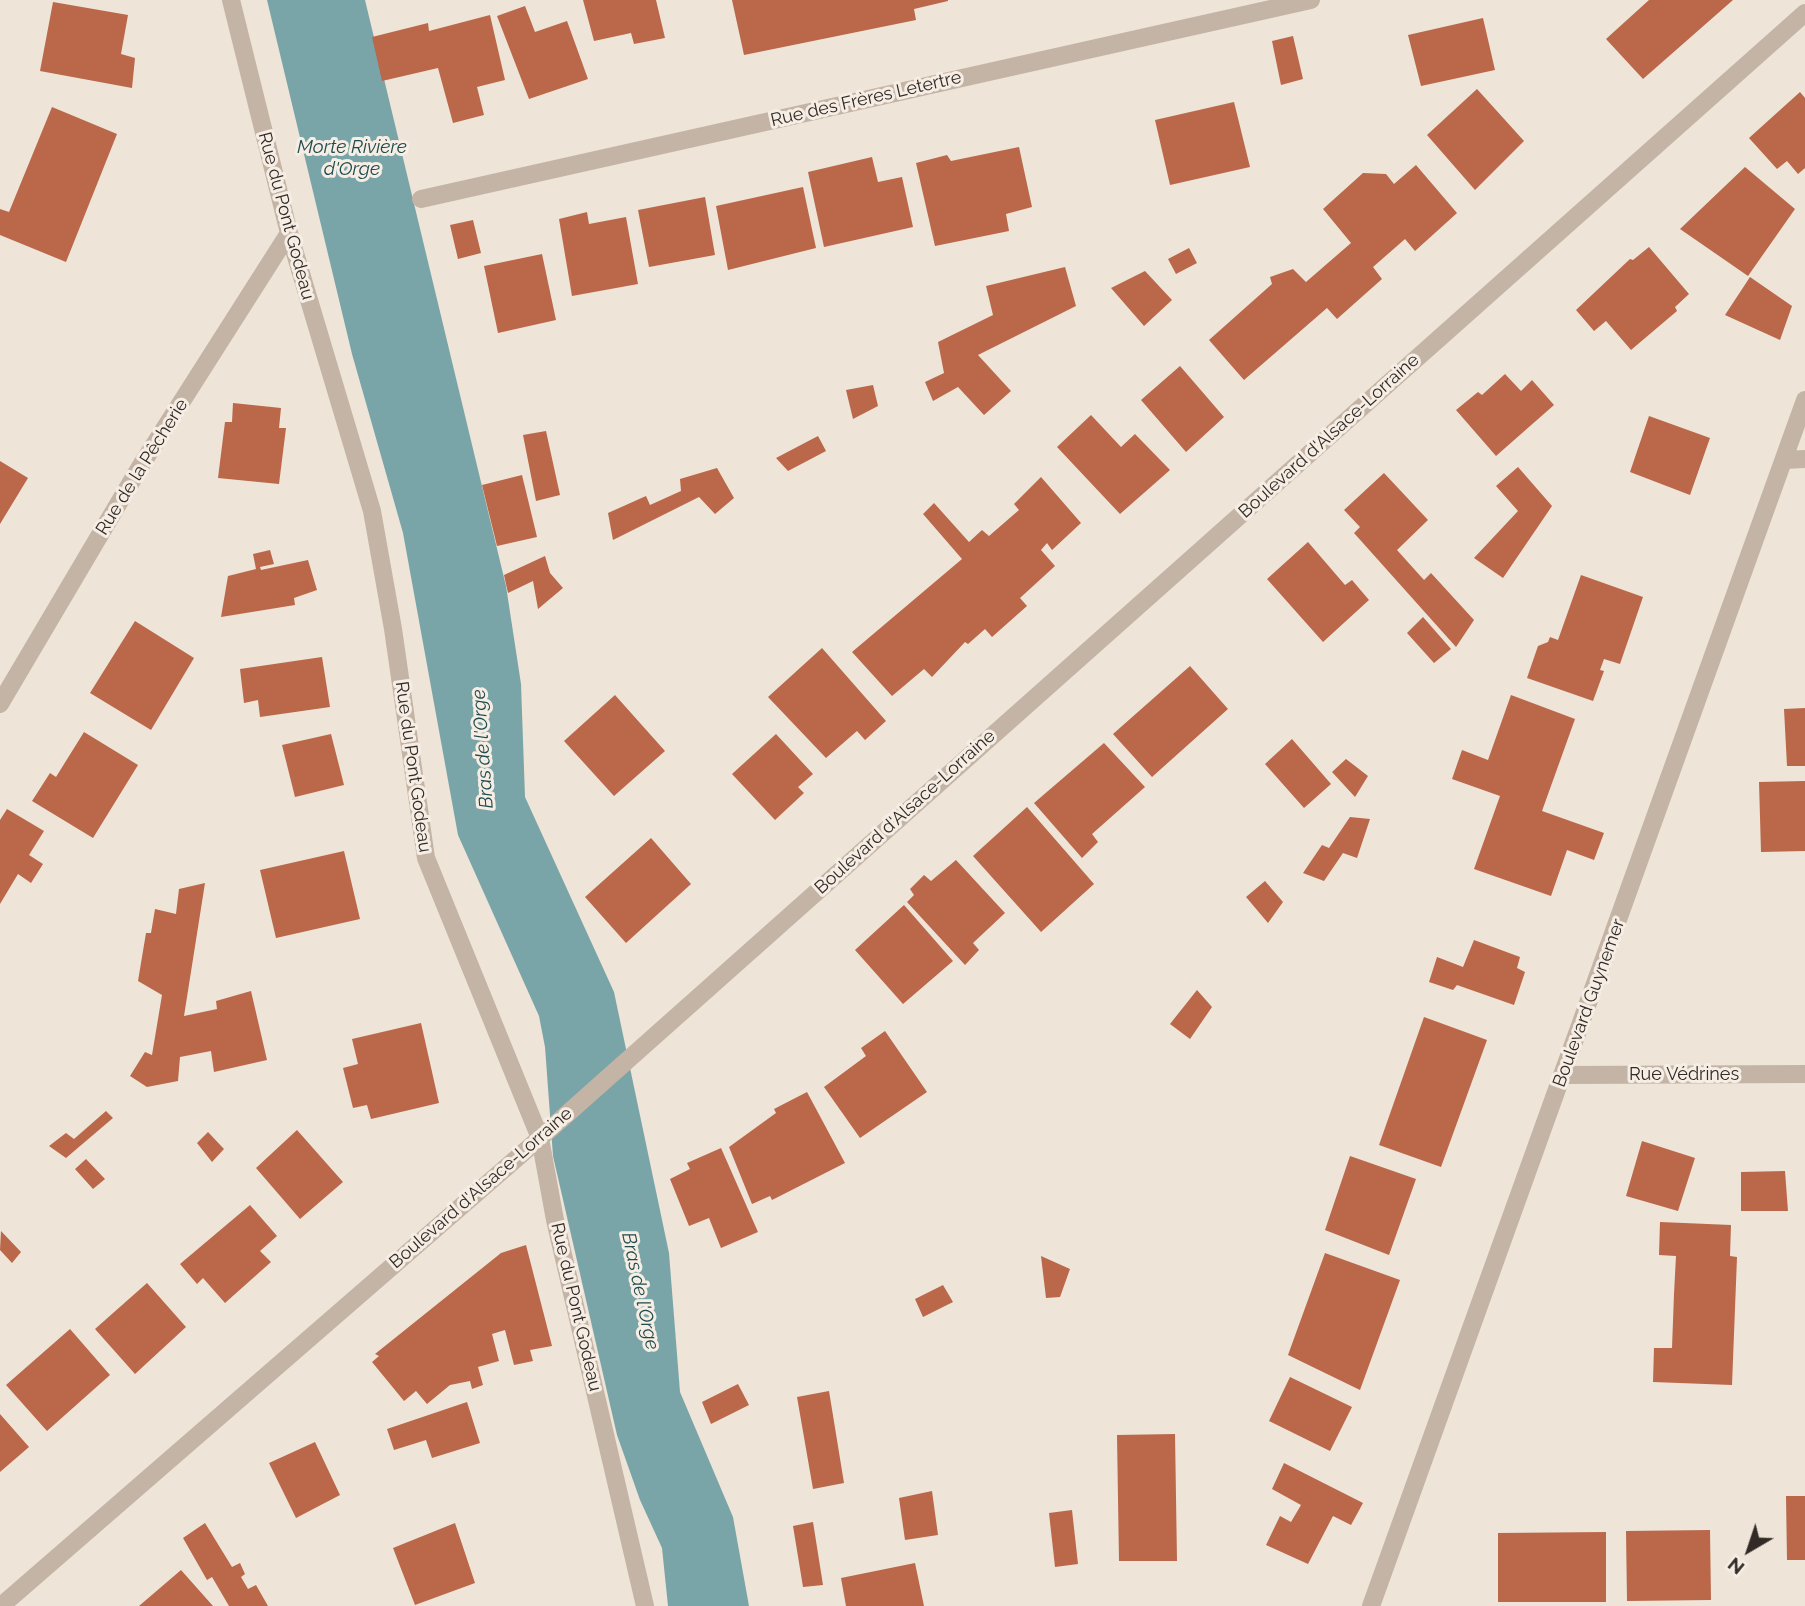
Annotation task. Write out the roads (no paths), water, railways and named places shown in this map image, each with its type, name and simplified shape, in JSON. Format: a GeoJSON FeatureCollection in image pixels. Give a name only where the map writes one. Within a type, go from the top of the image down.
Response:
{"type":"FeatureCollection","features":[{"type":"Feature","properties":{"kind":"street","name":"Rue du Pont Godeau"},"geometry":{"type":"LineString","coordinates":[[231,0],[289,233],[372,511],[393,629],[426,858],[540,1138],[558,1233],[645,1606]]}},
{"type":"Feature","properties":{"kind":"street","name":"Rue des Frères Letertre"},"geometry":{"type":"LineString","coordinates":[[421,199],[1311,0]]}},
{"type":"Feature","properties":{"kind":"street","name":"Boulevard d'Alsace-Lorraine"},"geometry":{"type":"LineString","coordinates":[[1,1606],[540,1138],[1805,13]]}},
{"type":"Feature","properties":{"kind":"street","name":"Rue de la Pêcherie"},"geometry":{"type":"LineString","coordinates":[[0,704],[140,467],[289,233]]}},
{"type":"Feature","properties":{"kind":"street","name":"Boulevard Guynemer"},"geometry":{"type":"LineString","coordinates":[[1371,1606],[1805,400]]}},
{"type":"Feature","properties":{"kind":"street"},"geometry":{"type":"LineString","coordinates":[[1784,460],[1805,459]]}},
{"type":"Feature","properties":{"kind":"street","name":"Rue Védrines"},"geometry":{"type":"LineString","coordinates":[[1563,1075],[1805,1074]]}},
{"type":"Feature","properties":{"kind":"water","name":"Morte Rivière d'Orge"},"geometry":{"type":"Polygon","coordinates":[[[267,0],[365,0],[506,586],[521,684],[525,797],[614,992],[669,1253],[680,1392],[733,1517],[749,1606],[668,1606],[662,1548],[640,1500],[617,1435],[553,1156],[545,1047],[539,1016],[458,835],[403,533],[352,354],[267,0]]]}},
{"type":"Feature","properties":{"kind":"water label","name":"Bras de l'Orge"},"geometry":{"type":"Point","coordinates":[483,749]}},
{"type":"Feature","properties":{"kind":"water label","name":"Bras de l'Orge"},"geometry":{"type":"Point","coordinates":[640,1291]}}]}
